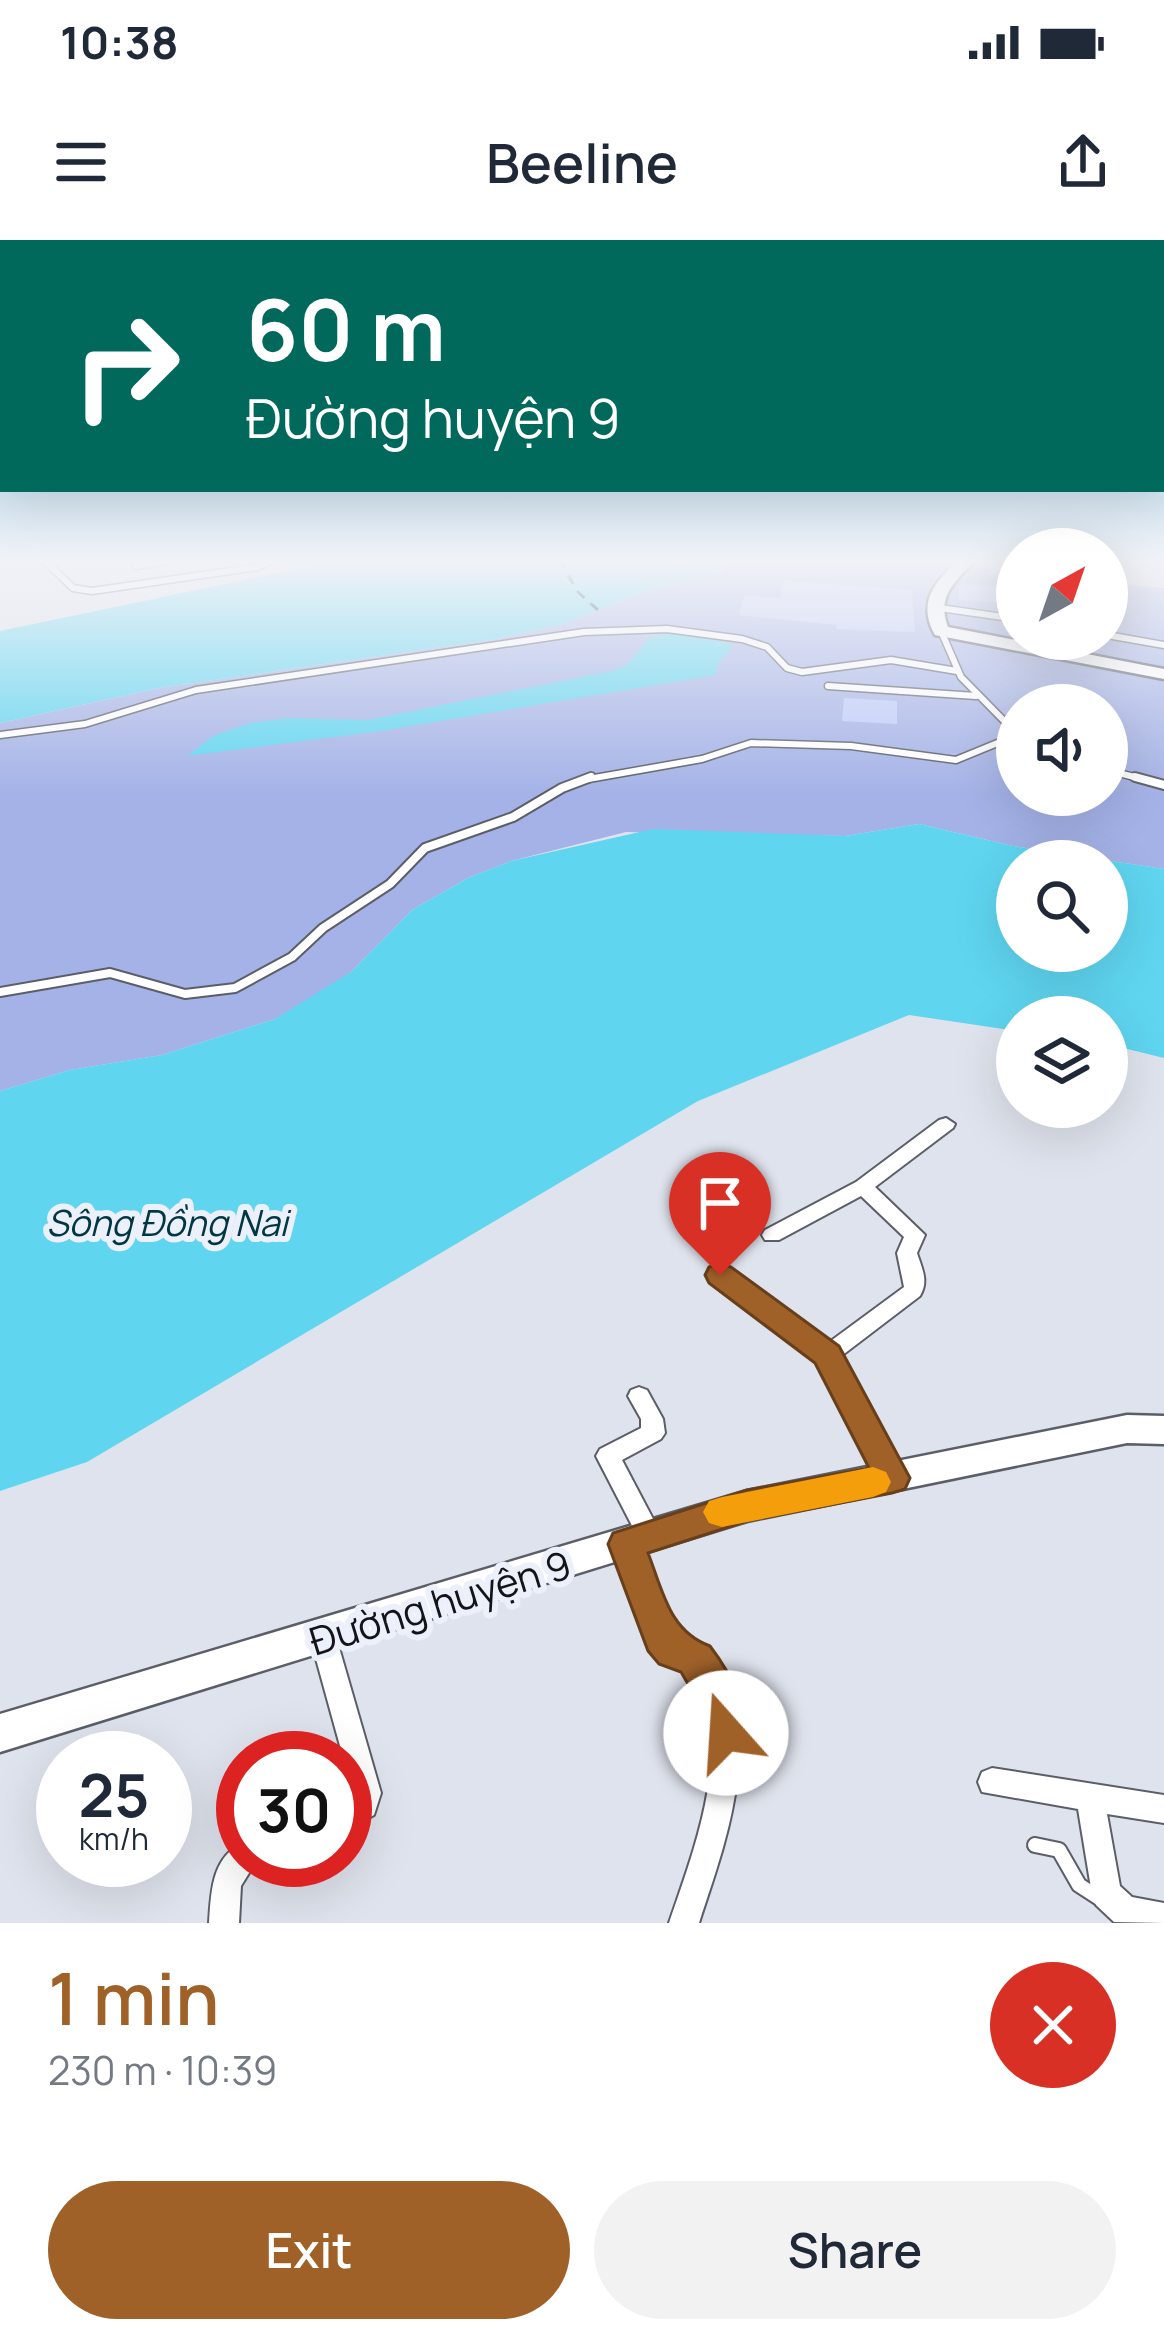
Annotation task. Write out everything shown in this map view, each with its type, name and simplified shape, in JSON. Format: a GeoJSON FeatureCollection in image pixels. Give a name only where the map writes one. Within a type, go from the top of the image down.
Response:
{"type":"FeatureCollection","features":[{"type":"Feature","properties":{"kind":"street"},"geometry":{"type":"LineString","coordinates":[[980,639],[1164,674]]}},
{"type":"Feature","properties":{"kind":"street"},"geometry":{"type":"LineString","coordinates":[[772,1235],[863,1187],[946,1124]]}},
{"type":"Feature","properties":{"kind":"street"},"geometry":{"type":"LineString","coordinates":[[828,1355],[902,1302],[916,1283],[907,1253],[915,1238],[913,1231],[863,1187]]}},
{"type":"Feature","properties":{"kind":"street"},"geometry":{"type":"LineString","coordinates":[[720,1275],[828,1355],[892,1478]]}},
{"type":"Feature","properties":{"kind":"street"},"geometry":{"type":"LineString","coordinates":[[639,1396],[652,1419],[653,1433],[608,1456],[638,1540],[662,1638],[704,1670],[721,1706],[726,1733],[719,1791],[685,1923]]}},
{"type":"Feature","properties":{"kind":"street","name":"Đường huyện 9"},"geometry":{"type":"LineString","coordinates":[[0,1733],[747,1505],[1127,1429],[1164,1430]]}},
{"type":"Feature","properties":{"kind":"street"},"geometry":{"type":"LineString","coordinates":[[323,1637],[350,1731]]}},
{"type":"Feature","properties":{"kind":"street"},"geometry":{"type":"LineString","coordinates":[[992,1781],[1164,1809]]}},
{"type":"Feature","properties":{"kind":"street"},"geometry":{"type":"LineString","coordinates":[[1090,1799],[1107,1894],[1115,1905],[1164,1918]]}},
{"type":"Feature","properties":{"kind":"street"},"geometry":{"type":"LineString","coordinates":[[224,1923],[227,1887]]}},
{"type":"Feature","properties":{"kind":"lane"},"geometry":{"type":"LineString","coordinates":[[0,735],[85,724],[196,690],[540,639]]}},
{"type":"Feature","properties":{"kind":"lane"},"geometry":{"type":"LineString","coordinates":[[739,639],[770,649],[784,666],[797,672],[842,670],[885,660],[957,671]]}},
{"type":"Feature","properties":{"kind":"lane"},"geometry":{"type":"LineString","coordinates":[[944,639],[957,671],[996,715]]}},
{"type":"Feature","properties":{"kind":"lane"},"geometry":{"type":"LineString","coordinates":[[1128,639],[1164,645]]}},
{"type":"Feature","properties":{"kind":"lane"},"geometry":{"type":"LineString","coordinates":[[828,686],[976,696]]}},
{"type":"Feature","properties":{"kind":"lane"},"geometry":{"type":"LineString","coordinates":[[0,992],[110,973],[185,994],[247,984],[390,884],[425,848],[513,817],[562,788],[600,774],[695,761],[751,743],[851,746],[956,760],[996,744]]}},
{"type":"Feature","properties":{"kind":"lane"},"geometry":{"type":"LineString","coordinates":[[1128,775],[1164,784]]}},
{"type":"Feature","properties":{"kind":"lane"},"geometry":{"type":"LineString","coordinates":[[1035,1846],[1059,1850],[1079,1885],[1115,1905]]}},
{"type":"Feature","properties":{"kind":"shaded area"},"geometry":{"type":"Polygon","coordinates":[[[498,639],[996,639],[996,660],[1128,660],[1128,639],[1164,639],[1164,869],[1128,864],[1128,840],[996,842],[919,824],[845,836],[626,832],[511,861],[468,878],[412,910],[351,972],[275,1019],[162,1055],[70,1070],[0,1091],[0,723],[159,688],[498,639]]]}},
{"type":"Feature","properties":{"kind":"water"},"geometry":{"type":"Polygon","coordinates":[[[0,639],[498,639],[159,688],[0,723],[0,639]]]}},
{"type":"Feature","properties":{"kind":"water"},"geometry":{"type":"Polygon","coordinates":[[[649,639],[705,639],[729,643],[731,650],[718,663],[716,675],[381,731],[187,756],[213,736],[250,723],[288,718],[368,720],[628,664],[649,639]]]}},
{"type":"Feature","properties":{"kind":"water","name":"Sông Đồng Nai"},"geometry":{"type":"Polygon","coordinates":[[[919,824],[996,842],[996,972],[1128,972],[1128,864],[1164,869],[1164,1058],[1128,1049],[1128,996],[996,996],[996,1028],[909,1015],[698,1101],[87,1462],[0,1491],[0,1091],[70,1070],[162,1055],[275,1019],[351,972],[412,910],[468,878],[511,861],[653,829],[845,836],[919,824]]]}},
{"type":"Feature","properties":{"kind":"building"},"geometry":{"type":"Polygon","coordinates":[[[844,698],[897,701],[897,724],[842,721],[844,698]]]}},
{"type":"Feature","properties":{"kind":"slow traffic"},"geometry":{"type":"LineString","coordinates":[[722,1512],[873,1482]]}},
{"type":"Feature","properties":{"kind":"route"},"geometry":{"type":"LineString","coordinates":[[720,1275],[828,1355],[892,1478],[747,1505],[626,1544],[662,1638],[704,1670],[721,1706],[726,1733]]}}]}
